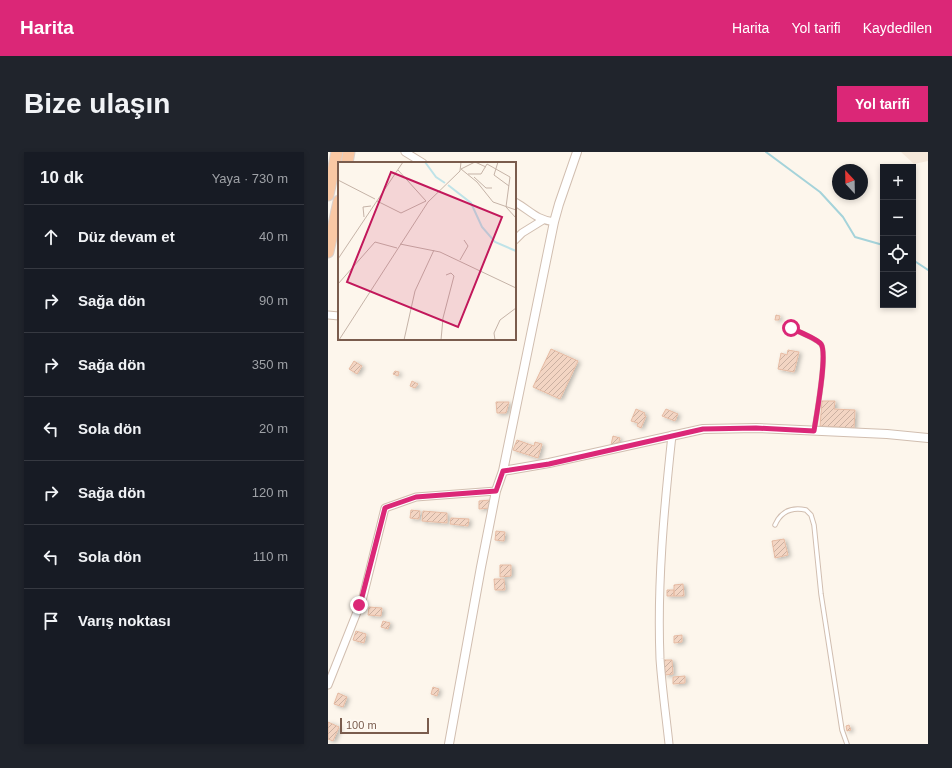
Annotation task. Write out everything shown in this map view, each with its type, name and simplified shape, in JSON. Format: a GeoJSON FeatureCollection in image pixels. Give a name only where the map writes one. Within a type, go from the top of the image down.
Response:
{"type":"FeatureCollection","features":[{"type":"Feature","properties":{"kind":"highway"},"geometry":{"type":"LineString","coordinates":[[328,195],[337,152]]}},
{"type":"Feature","properties":{"kind":"highway"},"geometry":{"type":"LineString","coordinates":[[347,162],[350,152]]}},
{"type":"Feature","properties":{"kind":"highway"},"geometry":{"type":"LineString","coordinates":[[328,252],[338,206]]}},
{"type":"Feature","properties":{"kind":"street"},"geometry":{"type":"LineString","coordinates":[[405,152],[421,162]]}},
{"type":"Feature","properties":{"kind":"street"},"geometry":{"type":"LineString","coordinates":[[449,744],[496,491],[503,471],[554,222],[577,152]]}},
{"type":"Feature","properties":{"kind":"street"},"geometry":{"type":"LineString","coordinates":[[516,203],[535,217],[554,222]]}},
{"type":"Feature","properties":{"kind":"street"},"geometry":{"type":"LineString","coordinates":[[516,239],[522,233],[543,220]]}},
{"type":"Feature","properties":{"kind":"street"},"geometry":{"type":"LineString","coordinates":[[328,315],[338,316]]}},
{"type":"Feature","properties":{"kind":"street"},"geometry":{"type":"LineString","coordinates":[[503,471],[549,464],[703,429],[756,428],[887,434],[928,438]]}},
{"type":"Feature","properties":{"kind":"street"},"geometry":{"type":"LineString","coordinates":[[669,744],[660,660],[660,593],[662,527],[672,435]]}},
{"type":"Feature","properties":{"kind":"street"},"geometry":{"type":"LineString","coordinates":[[328,685],[362,597],[385,508],[416,497],[496,491]]}},
{"type":"Feature","properties":{"kind":"lane"},"geometry":{"type":"LineString","coordinates":[[791,328],[815,340],[822,345],[823,348],[824,360],[814,431]]}},
{"type":"Feature","properties":{"kind":"lane"},"geometry":{"type":"LineString","coordinates":[[775,525],[778,517],[784,512],[793,509],[806,510],[811,516],[814,525],[821,594],[842,730],[847,744]]}},
{"type":"Feature","properties":{"kind":"shaded area"},"geometry":{"type":"Polygon","coordinates":[[[901,152],[928,152],[928,161],[914,164],[901,152]]]}},
{"type":"Feature","properties":{"kind":"building"},"geometry":{"type":"Polygon","coordinates":[[[776,315],[780,316],[779,320],[775,320],[776,315]]]}},
{"type":"Feature","properties":{"kind":"building"},"geometry":{"type":"Polygon","coordinates":[[[551,349],[578,361],[560,399],[533,387],[551,349]]]}},
{"type":"Feature","properties":{"kind":"building"},"geometry":{"type":"Polygon","coordinates":[[[788,350],[799,352],[794,372],[778,369],[781,353],[787,355],[788,350]]]}},
{"type":"Feature","properties":{"kind":"building"},"geometry":{"type":"Polygon","coordinates":[[[354,361],[362,366],[357,374],[349,369],[354,361]]]}},
{"type":"Feature","properties":{"kind":"building"},"geometry":{"type":"Polygon","coordinates":[[[395,371],[399,372],[398,376],[393,374],[395,371]]]}},
{"type":"Feature","properties":{"kind":"building"},"geometry":{"type":"Polygon","coordinates":[[[412,381],[418,384],[415,388],[410,386],[412,381]]]}},
{"type":"Feature","properties":{"kind":"building"},"geometry":{"type":"Polygon","coordinates":[[[822,401],[835,401],[834,409],[855,410],[854,428],[820,426],[822,401]]]}},
{"type":"Feature","properties":{"kind":"building"},"geometry":{"type":"Polygon","coordinates":[[[496,402],[509,402],[506,413],[497,413],[496,402]]]}},
{"type":"Feature","properties":{"kind":"building"},"geometry":{"type":"Polygon","coordinates":[[[636,409],[645,413],[644,415],[646,416],[641,428],[637,426],[638,423],[631,421],[636,409]]]}},
{"type":"Feature","properties":{"kind":"building"},"geometry":{"type":"Polygon","coordinates":[[[666,409],[678,414],[675,421],[662,416],[666,409]]]}},
{"type":"Feature","properties":{"kind":"building"},"geometry":{"type":"Polygon","coordinates":[[[613,436],[620,438],[619,442],[611,445],[613,436]]]}},
{"type":"Feature","properties":{"kind":"building"},"geometry":{"type":"Polygon","coordinates":[[[517,440],[534,446],[535,442],[542,444],[538,458],[513,450],[517,440]]]}},
{"type":"Feature","properties":{"kind":"building"},"geometry":{"type":"Polygon","coordinates":[[[490,500],[490,508],[479,509],[479,501],[490,500]]]}},
{"type":"Feature","properties":{"kind":"building"},"geometry":{"type":"Polygon","coordinates":[[[411,510],[420,511],[419,519],[410,518],[411,510]]]}},
{"type":"Feature","properties":{"kind":"building"},"geometry":{"type":"Polygon","coordinates":[[[423,511],[447,513],[447,523],[422,521],[423,511]]]}},
{"type":"Feature","properties":{"kind":"building"},"geometry":{"type":"Polygon","coordinates":[[[451,518],[469,519],[468,526],[450,524],[451,518]]]}},
{"type":"Feature","properties":{"kind":"building"},"geometry":{"type":"Polygon","coordinates":[[[496,531],[505,532],[504,541],[495,540],[496,531]]]}},
{"type":"Feature","properties":{"kind":"building"},"geometry":{"type":"Polygon","coordinates":[[[784,539],[788,555],[775,558],[772,541],[784,539]]]}},
{"type":"Feature","properties":{"kind":"building"},"geometry":{"type":"Polygon","coordinates":[[[500,565],[511,565],[511,576],[500,577],[500,565]]]}},
{"type":"Feature","properties":{"kind":"building"},"geometry":{"type":"Polygon","coordinates":[[[494,579],[504,579],[505,590],[495,590],[494,579]]]}},
{"type":"Feature","properties":{"kind":"building"},"geometry":{"type":"Polygon","coordinates":[[[683,584],[684,596],[674,596],[674,585],[683,584]]]}},
{"type":"Feature","properties":{"kind":"building"},"geometry":{"type":"Polygon","coordinates":[[[667,590],[674,590],[674,596],[667,596],[667,590]]]}},
{"type":"Feature","properties":{"kind":"building"},"geometry":{"type":"Polygon","coordinates":[[[369,607],[382,608],[381,616],[368,615],[369,607]]]}},
{"type":"Feature","properties":{"kind":"building"},"geometry":{"type":"Polygon","coordinates":[[[383,621],[390,623],[388,629],[381,627],[383,621]]]}},
{"type":"Feature","properties":{"kind":"building"},"geometry":{"type":"Polygon","coordinates":[[[356,631],[366,634],[364,643],[353,640],[356,631]]]}},
{"type":"Feature","properties":{"kind":"building"},"geometry":{"type":"Polygon","coordinates":[[[682,635],[682,642],[674,643],[674,636],[682,635]]]}},
{"type":"Feature","properties":{"kind":"building"},"geometry":{"type":"Polygon","coordinates":[[[664,660],[672,660],[673,674],[665,675],[664,660]]]}},
{"type":"Feature","properties":{"kind":"building"},"geometry":{"type":"Polygon","coordinates":[[[685,676],[685,683],[673,684],[673,677],[685,676]]]}},
{"type":"Feature","properties":{"kind":"building"},"geometry":{"type":"Polygon","coordinates":[[[433,687],[439,689],[437,696],[431,694],[433,687]]]}},
{"type":"Feature","properties":{"kind":"building"},"geometry":{"type":"Polygon","coordinates":[[[338,693],[347,697],[343,707],[334,704],[338,693]]]}},
{"type":"Feature","properties":{"kind":"building"},"geometry":{"type":"Polygon","coordinates":[[[328,722],[339,727],[333,741],[328,739],[328,722]]]}},
{"type":"Feature","properties":{"kind":"building"},"geometry":{"type":"Polygon","coordinates":[[[849,725],[851,730],[847,731],[846,726],[849,725]]]}},
{"type":"Feature","properties":{"kind":"waterway"},"geometry":{"type":"LineString","coordinates":[[766,152],[820,192],[843,217],[855,237],[880,244]]}},
{"type":"Feature","properties":{"kind":"waterway"},"geometry":{"type":"LineString","coordinates":[[916,262],[928,270]]}},
{"type":"Feature","properties":{"kind":"route"},"geometry":{"type":"LineString","coordinates":[[359,605],[381,523],[384,517],[385,508],[387,507],[416,497],[496,491],[503,471],[549,464],[703,429],[756,428],[814,431],[824,360],[823,348],[822,345],[815,340],[791,328]]}}]}
